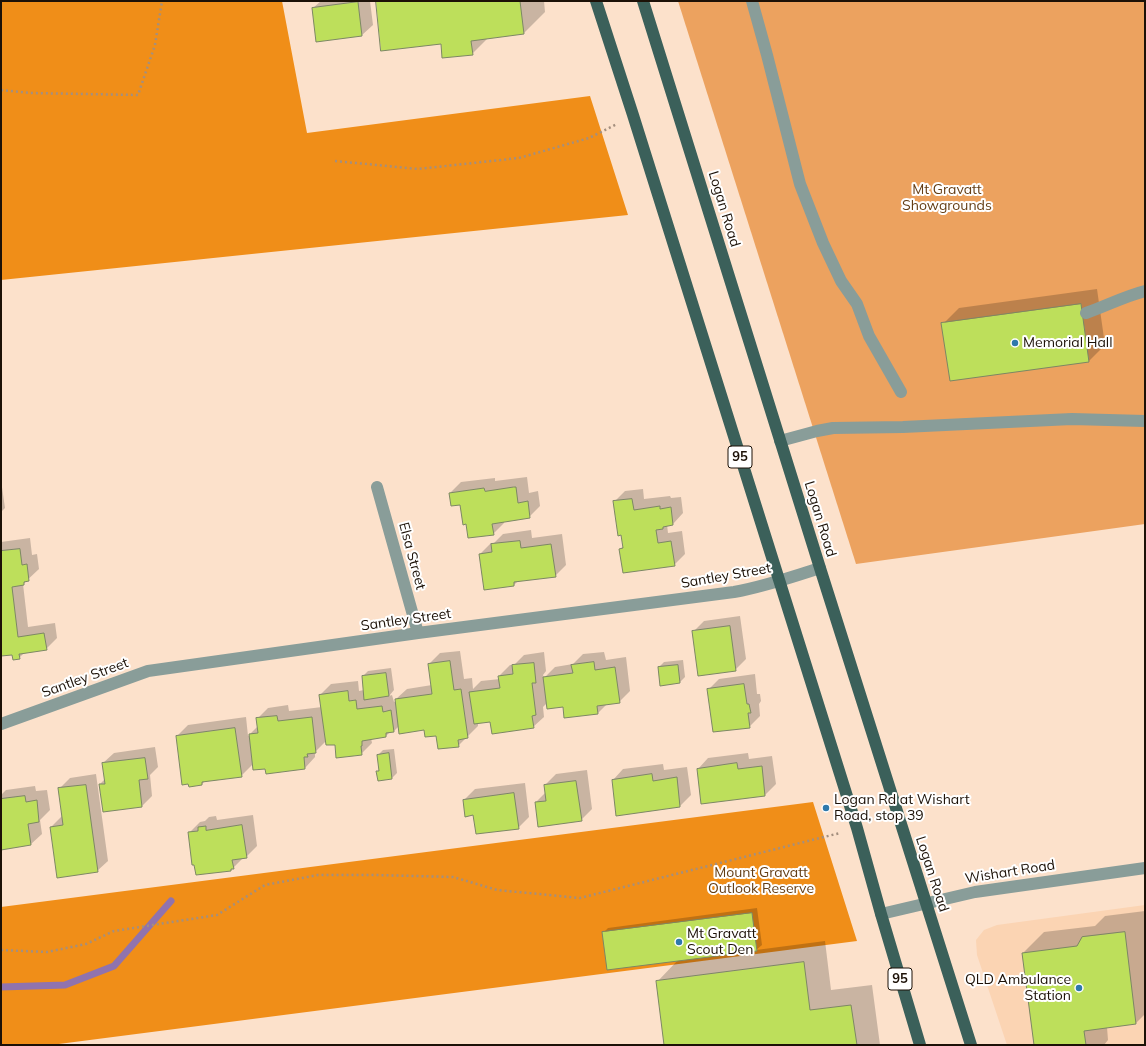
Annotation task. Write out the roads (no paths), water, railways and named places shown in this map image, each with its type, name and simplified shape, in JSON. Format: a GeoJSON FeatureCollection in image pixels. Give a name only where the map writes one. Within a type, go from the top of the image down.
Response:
{"type":"FeatureCollection","features":[{"type":"Feature","properties":{"kind":"main road","name":"95"},"geometry":{"type":"LineString","coordinates":[[596,1],[857,828],[920,1045]]}},
{"type":"Feature","properties":{"kind":"main road","name":"Logan Road"},"geometry":{"type":"LineString","coordinates":[[643,1],[971,1045]]}},
{"type":"Feature","properties":{"kind":"street"},"geometry":{"type":"LineString","coordinates":[[752,1],[800,184],[823,243],[841,281],[857,304],[869,336],[892,375],[900,392]]}},
{"type":"Feature","properties":{"kind":"street"},"geometry":{"type":"LineString","coordinates":[[1086,313],[1145,291]]}},
{"type":"Feature","properties":{"kind":"street"},"geometry":{"type":"LineString","coordinates":[[780,441],[817,430],[833,428],[903,427],[1072,419],[1145,421]]}},
{"type":"Feature","properties":{"kind":"street","name":"Elsa Street"},"geometry":{"type":"LineString","coordinates":[[377,487],[418,633]]}},
{"type":"Feature","properties":{"kind":"street","name":"Santley Street"},"geometry":{"type":"LineString","coordinates":[[1,724],[148,671],[418,633],[748,590],[820,568]]}},
{"type":"Feature","properties":{"kind":"street","name":"Wishart Road"},"geometry":{"type":"LineString","coordinates":[[881,914],[963,894],[1145,868]]}},
{"type":"Feature","properties":{"kind":"waterway"},"geometry":{"type":"LineString","coordinates":[[1,987],[65,985],[114,966],[171,901]]}},
{"type":"Feature","properties":{"kind":"place","name":"Memorial Hall"},"geometry":{"type":"Point","coordinates":[1015,343]}},
{"type":"Feature","properties":{"kind":"place","name":"Logan Rd at Wishart Road, stop 39"},"geometry":{"type":"Point","coordinates":[826,808]}},
{"type":"Feature","properties":{"kind":"place","name":"Mt Gravatt Scout Den"},"geometry":{"type":"Point","coordinates":[679,942]}},
{"type":"Feature","properties":{"kind":"place","name":"QLD Ambulance Station"},"geometry":{"type":"Point","coordinates":[1079,988]}},
{"type":"Feature","properties":{"kind":"park label","name":"Mt Gravatt Showgrounds"},"geometry":{"type":"Point","coordinates":[947,198]}},
{"type":"Feature","properties":{"kind":"park label","name":"Mount Gravatt Outlook Reserve"},"geometry":{"type":"Point","coordinates":[761,882]}}]}
